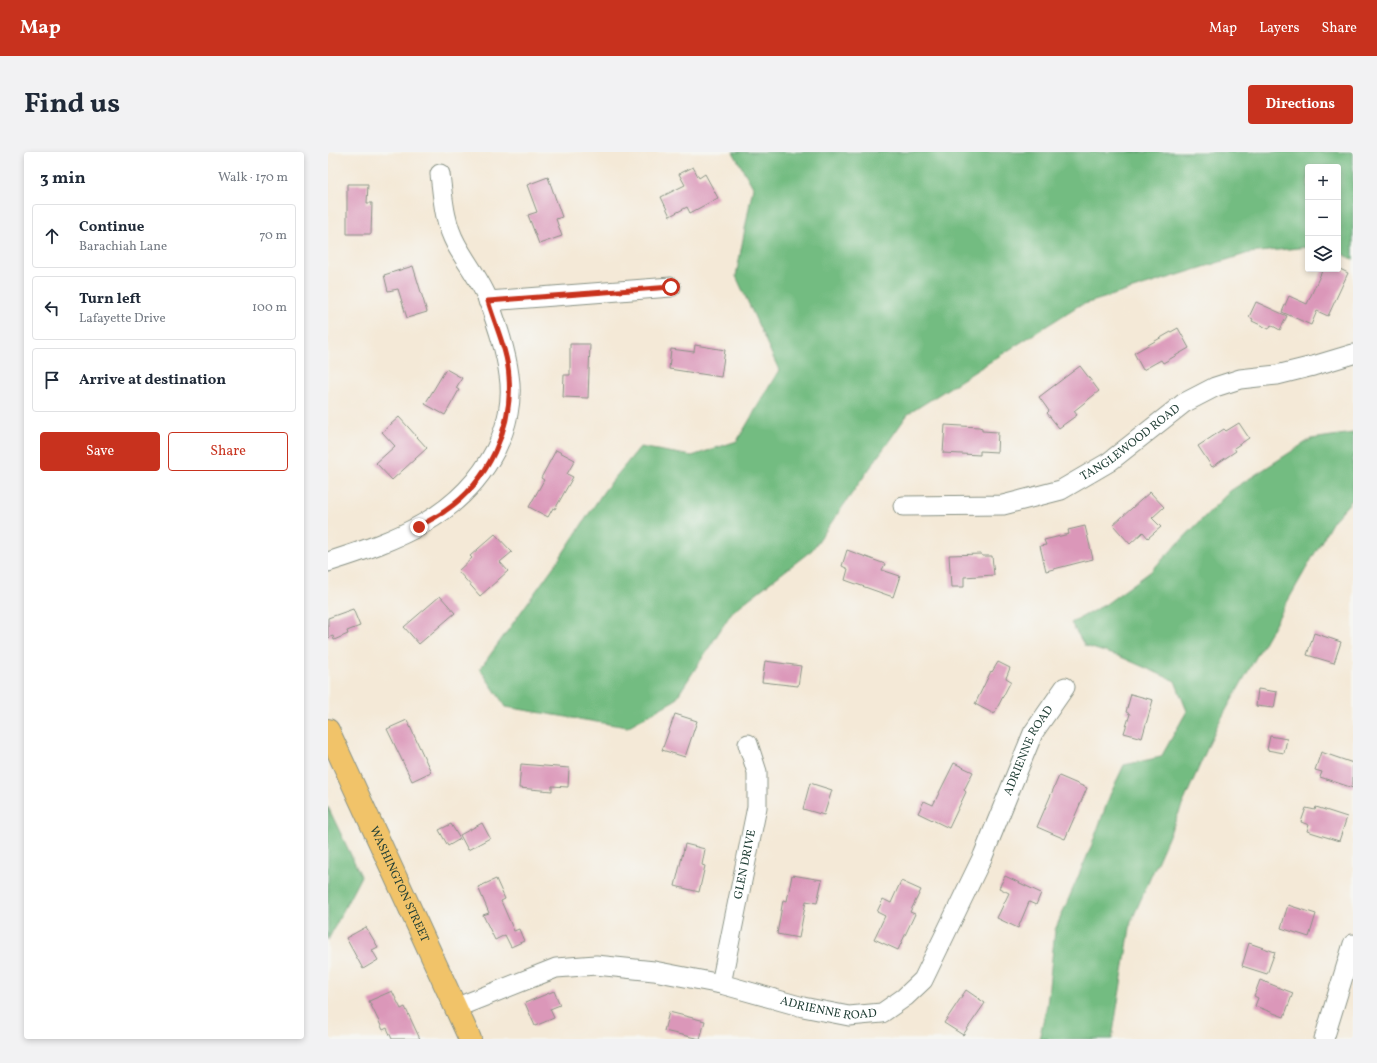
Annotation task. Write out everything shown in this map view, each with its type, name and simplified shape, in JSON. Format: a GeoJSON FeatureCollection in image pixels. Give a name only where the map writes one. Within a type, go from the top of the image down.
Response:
{"type":"FeatureCollection","features":[{"type":"Feature","properties":{"kind":"main road","name":"WASHINGTON STREET"},"geometry":{"type":"LineString","coordinates":[[328,730],[470,1039]]}},
{"type":"Feature","properties":{"kind":"street"},"geometry":{"type":"LineString","coordinates":[[328,562],[379,546],[419,527],[446,510],[471,487],[487,467],[502,438],[509,402],[509,376],[488,301],[455,242],[447,222],[440,174]]}},
{"type":"Feature","properties":{"kind":"street"},"geometry":{"type":"LineString","coordinates":[[488,301],[671,287]]}},
{"type":"Feature","properties":{"kind":"street","name":"TANGLEWOOD ROAD"},"geometry":{"type":"LineString","coordinates":[[903,506],[1003,505],[1061,490],[1109,462],[1184,403],[1215,387],[1240,379],[1277,375],[1353,354]]}},
{"type":"Feature","properties":{"kind":"street","name":"ADRIENNE ROAD"},"geometry":{"type":"LineString","coordinates":[[455,1008],[556,968],[596,965],[654,970],[721,984],[803,1007],[849,1016],[882,1013],[906,997],[923,980],[983,856],[1033,733],[1065,687]]}},
{"type":"Feature","properties":{"kind":"street","name":"GLEN DRIVE"},"geometry":{"type":"LineString","coordinates":[[721,984],[757,807],[757,772],[748,744]]}},
{"type":"Feature","properties":{"kind":"street"},"geometry":{"type":"LineString","coordinates":[[1324,1039],[1353,944]]}},
{"type":"Feature","properties":{"kind":"green space"},"geometry":{"type":"Polygon","coordinates":[[[733,152],[1353,152],[1353,260],[1341,253],[1341,164],[1305,164],[1305,247],[1249,253],[1078,306],[908,414],[812,550],[732,612],[675,700],[627,727],[506,707],[480,669],[559,559],[604,491],[640,447],[692,456],[737,441],[779,370],[736,276],[753,187],[733,152]]]}},
{"type":"Feature","properties":{"kind":"green space"},"geometry":{"type":"Polygon","coordinates":[[[1353,433],[1353,499],[1333,521],[1217,726],[1131,922],[1112,1039],[1039,1039],[1047,1005],[1055,930],[1091,847],[1110,795],[1124,765],[1161,757],[1187,711],[1175,681],[1121,657],[1085,646],[1071,623],[1106,604],[1150,572],[1230,491],[1311,439],[1353,433]]]}},
{"type":"Feature","properties":{"kind":"green space"},"geometry":{"type":"Polygon","coordinates":[[[328,807],[361,876],[328,940],[328,807]]]}},
{"type":"Feature","properties":{"kind":"building"},"geometry":{"type":"Polygon","coordinates":[[[693,167],[699,178],[705,174],[718,198],[690,213],[687,207],[670,216],[661,197],[685,185],[679,174],[693,167]]]}},
{"type":"Feature","properties":{"kind":"building"},"geometry":{"type":"Polygon","coordinates":[[[548,177],[562,217],[556,219],[562,236],[539,244],[528,215],[537,212],[527,185],[548,177]]]}},
{"type":"Feature","properties":{"kind":"building"},"geometry":{"type":"Polygon","coordinates":[[[347,184],[368,184],[367,203],[372,203],[371,234],[347,234],[347,184]]]}},
{"type":"Feature","properties":{"kind":"building"},"geometry":{"type":"Polygon","coordinates":[[[413,266],[427,312],[407,318],[398,289],[388,291],[384,275],[413,266]]]}},
{"type":"Feature","properties":{"kind":"building"},"geometry":{"type":"Polygon","coordinates":[[[1341,270],[1348,273],[1328,316],[1317,311],[1311,325],[1282,312],[1289,296],[1307,304],[1322,272],[1341,272],[1341,270]]]}},
{"type":"Feature","properties":{"kind":"building"},"geometry":{"type":"Polygon","coordinates":[[[1256,302],[1287,316],[1280,330],[1271,325],[1269,329],[1252,321],[1253,319],[1249,317],[1256,302]]]}},
{"type":"Feature","properties":{"kind":"building"},"geometry":{"type":"Polygon","coordinates":[[[1178,328],[1189,348],[1163,363],[1161,360],[1143,370],[1134,353],[1178,328]]]}},
{"type":"Feature","properties":{"kind":"building"},"geometry":{"type":"Polygon","coordinates":[[[570,344],[590,344],[588,398],[563,397],[564,375],[570,375],[570,344]]]}},
{"type":"Feature","properties":{"kind":"building"},"geometry":{"type":"Polygon","coordinates":[[[695,345],[725,350],[721,377],[669,369],[671,349],[694,352],[695,345]]]}},
{"type":"Feature","properties":{"kind":"building"},"geometry":{"type":"Polygon","coordinates":[[[1080,366],[1099,391],[1074,411],[1077,415],[1059,428],[1047,413],[1049,411],[1039,397],[1080,366]]]}},
{"type":"Feature","properties":{"kind":"building"},"geometry":{"type":"Polygon","coordinates":[[[446,369],[462,378],[456,388],[459,390],[445,415],[425,404],[446,369]]]}},
{"type":"Feature","properties":{"kind":"building"},"geometry":{"type":"Polygon","coordinates":[[[399,417],[427,448],[392,480],[376,463],[395,446],[382,432],[399,417]]]}},
{"type":"Feature","properties":{"kind":"building"},"geometry":{"type":"Polygon","coordinates":[[[1239,423],[1249,438],[1234,448],[1236,451],[1212,467],[1198,446],[1224,429],[1226,431],[1239,423]]]}},
{"type":"Feature","properties":{"kind":"building"},"geometry":{"type":"Polygon","coordinates":[[[945,425],[979,427],[982,428],[982,431],[998,432],[997,452],[980,451],[980,455],[943,453],[945,425]]]}},
{"type":"Feature","properties":{"kind":"building"},"geometry":{"type":"Polygon","coordinates":[[[556,450],[575,460],[567,474],[573,477],[555,509],[553,508],[548,517],[529,507],[544,480],[541,478],[556,450]]]}},
{"type":"Feature","properties":{"kind":"building"},"geometry":{"type":"Polygon","coordinates":[[[1150,492],[1164,507],[1152,518],[1161,527],[1148,538],[1143,532],[1130,544],[1113,525],[1150,492]]]}},
{"type":"Feature","properties":{"kind":"building"},"geometry":{"type":"Polygon","coordinates":[[[1085,526],[1093,559],[1046,571],[1040,546],[1046,545],[1044,540],[1069,534],[1068,530],[1085,526]]]}},
{"type":"Feature","properties":{"kind":"building"},"geometry":{"type":"Polygon","coordinates":[[[495,534],[512,552],[500,562],[508,571],[480,596],[458,571],[472,558],[470,556],[495,534]]]}},
{"type":"Feature","properties":{"kind":"building"},"geometry":{"type":"Polygon","coordinates":[[[847,550],[885,564],[882,570],[900,576],[893,597],[845,580],[848,569],[842,566],[847,550]]]}},
{"type":"Feature","properties":{"kind":"building"},"geometry":{"type":"Polygon","coordinates":[[[981,554],[982,556],[992,556],[994,575],[964,577],[964,587],[951,587],[949,555],[981,554]]]}},
{"type":"Feature","properties":{"kind":"building"},"geometry":{"type":"Polygon","coordinates":[[[440,596],[455,613],[419,644],[404,627],[440,596]]]}},
{"type":"Feature","properties":{"kind":"building"},"geometry":{"type":"Polygon","coordinates":[[[353,609],[360,626],[347,631],[348,634],[334,640],[333,636],[328,638],[328,618],[353,609]]]}},
{"type":"Feature","properties":{"kind":"building"},"geometry":{"type":"Polygon","coordinates":[[[1314,633],[1341,642],[1334,663],[1307,655],[1314,633]]]}},
{"type":"Feature","properties":{"kind":"building"},"geometry":{"type":"Polygon","coordinates":[[[765,661],[801,666],[798,686],[762,682],[765,661]]]}},
{"type":"Feature","properties":{"kind":"building"},"geometry":{"type":"Polygon","coordinates":[[[998,662],[1010,668],[1006,678],[1011,681],[994,714],[975,704],[991,671],[992,672],[998,662]]]}},
{"type":"Feature","properties":{"kind":"building"},"geometry":{"type":"Polygon","coordinates":[[[1258,689],[1277,692],[1274,708],[1256,706],[1258,689]]]}},
{"type":"Feature","properties":{"kind":"building"},"geometry":{"type":"Polygon","coordinates":[[[1131,694],[1153,700],[1142,738],[1124,733],[1130,714],[1126,712],[1131,694]]]}},
{"type":"Feature","properties":{"kind":"building"},"geometry":{"type":"Polygon","coordinates":[[[675,714],[697,721],[685,757],[662,750],[675,714]]]}},
{"type":"Feature","properties":{"kind":"building"},"geometry":{"type":"Polygon","coordinates":[[[407,720],[431,772],[412,781],[387,729],[407,720]]]}},
{"type":"Feature","properties":{"kind":"building"},"geometry":{"type":"Polygon","coordinates":[[[1270,736],[1287,739],[1284,753],[1267,750],[1270,736]]]}},
{"type":"Feature","properties":{"kind":"building"},"geometry":{"type":"Polygon","coordinates":[[[1321,752],[1353,763],[1353,788],[1320,777],[1322,772],[1315,770],[1321,752]]]}},
{"type":"Feature","properties":{"kind":"building"},"geometry":{"type":"Polygon","coordinates":[[[954,763],[973,772],[964,790],[966,792],[949,828],[918,813],[924,801],[933,805],[954,763]]]}},
{"type":"Feature","properties":{"kind":"building"},"geometry":{"type":"Polygon","coordinates":[[[521,764],[569,768],[568,787],[552,786],[552,791],[519,788],[521,764]]]}},
{"type":"Feature","properties":{"kind":"building"},"geometry":{"type":"Polygon","coordinates":[[[1059,776],[1087,788],[1065,839],[1037,827],[1059,776]]]}},
{"type":"Feature","properties":{"kind":"building"},"geometry":{"type":"Polygon","coordinates":[[[810,783],[832,790],[824,815],[803,809],[810,783]]]}},
{"type":"Feature","properties":{"kind":"building"},"geometry":{"type":"Polygon","coordinates":[[[1316,807],[1347,817],[1339,841],[1307,831],[1309,825],[1301,822],[1306,808],[1315,810],[1316,807]]]}},
{"type":"Feature","properties":{"kind":"building"},"geometry":{"type":"Polygon","coordinates":[[[482,823],[490,838],[468,850],[460,835],[482,823]]]}},
{"type":"Feature","properties":{"kind":"building"},"geometry":{"type":"Polygon","coordinates":[[[451,824],[460,839],[448,846],[439,830],[451,824]]]}},
{"type":"Feature","properties":{"kind":"building"},"geometry":{"type":"Polygon","coordinates":[[[685,844],[705,849],[702,865],[705,866],[699,892],[675,886],[685,844]]]}},
{"type":"Feature","properties":{"kind":"building"},"geometry":{"type":"Polygon","coordinates":[[[792,875],[822,880],[817,903],[806,901],[799,938],[777,934],[783,900],[787,901],[792,875]]]}},
{"type":"Feature","properties":{"kind":"building"},"geometry":{"type":"Polygon","coordinates":[[[1005,876],[1041,893],[1036,905],[1029,902],[1018,928],[997,918],[1009,893],[999,888],[1005,876]]]}},
{"type":"Feature","properties":{"kind":"building"},"geometry":{"type":"Polygon","coordinates":[[[496,879],[505,899],[501,901],[514,931],[519,929],[524,941],[511,947],[505,935],[495,940],[483,915],[489,913],[478,887],[496,879]]]}},
{"type":"Feature","properties":{"kind":"building"},"geometry":{"type":"Polygon","coordinates":[[[901,881],[921,890],[910,912],[915,914],[898,950],[874,939],[885,916],[877,912],[883,899],[891,903],[901,881]]]}},
{"type":"Feature","properties":{"kind":"building"},"geometry":{"type":"Polygon","coordinates":[[[1288,905],[1316,914],[1309,937],[1281,928],[1288,905]]]}},
{"type":"Feature","properties":{"kind":"building"},"geometry":{"type":"Polygon","coordinates":[[[366,927],[378,947],[372,950],[378,960],[363,969],[346,938],[366,927]]]}},
{"type":"Feature","properties":{"kind":"building"},"geometry":{"type":"Polygon","coordinates":[[[1249,943],[1275,952],[1267,974],[1242,966],[1249,943]]]}},
{"type":"Feature","properties":{"kind":"building"},"geometry":{"type":"Polygon","coordinates":[[[1260,980],[1293,993],[1284,1017],[1255,1006],[1258,998],[1254,996],[1260,980]]]}},
{"type":"Feature","properties":{"kind":"building"},"geometry":{"type":"Polygon","coordinates":[[[966,990],[985,1003],[963,1035],[944,1023],[966,990]]]}},
{"type":"Feature","properties":{"kind":"building"},"geometry":{"type":"Polygon","coordinates":[[[392,991],[401,1009],[405,1007],[420,1039],[392,1039],[387,1028],[383,1030],[369,1001],[392,991]]]}},
{"type":"Feature","properties":{"kind":"building"},"geometry":{"type":"Polygon","coordinates":[[[554,991],[560,1005],[550,1009],[554,1018],[535,1026],[525,1003],[554,991]]]}},
{"type":"Feature","properties":{"kind":"building"},"geometry":{"type":"Polygon","coordinates":[[[669,1012],[705,1021],[700,1039],[664,1031],[669,1012]]]}},
{"type":"Feature","properties":{"kind":"route"},"geometry":{"type":"LineString","coordinates":[[419,527],[446,510],[471,487],[487,467],[502,438],[509,409],[509,376],[503,350],[488,301],[671,287]]}}]}
